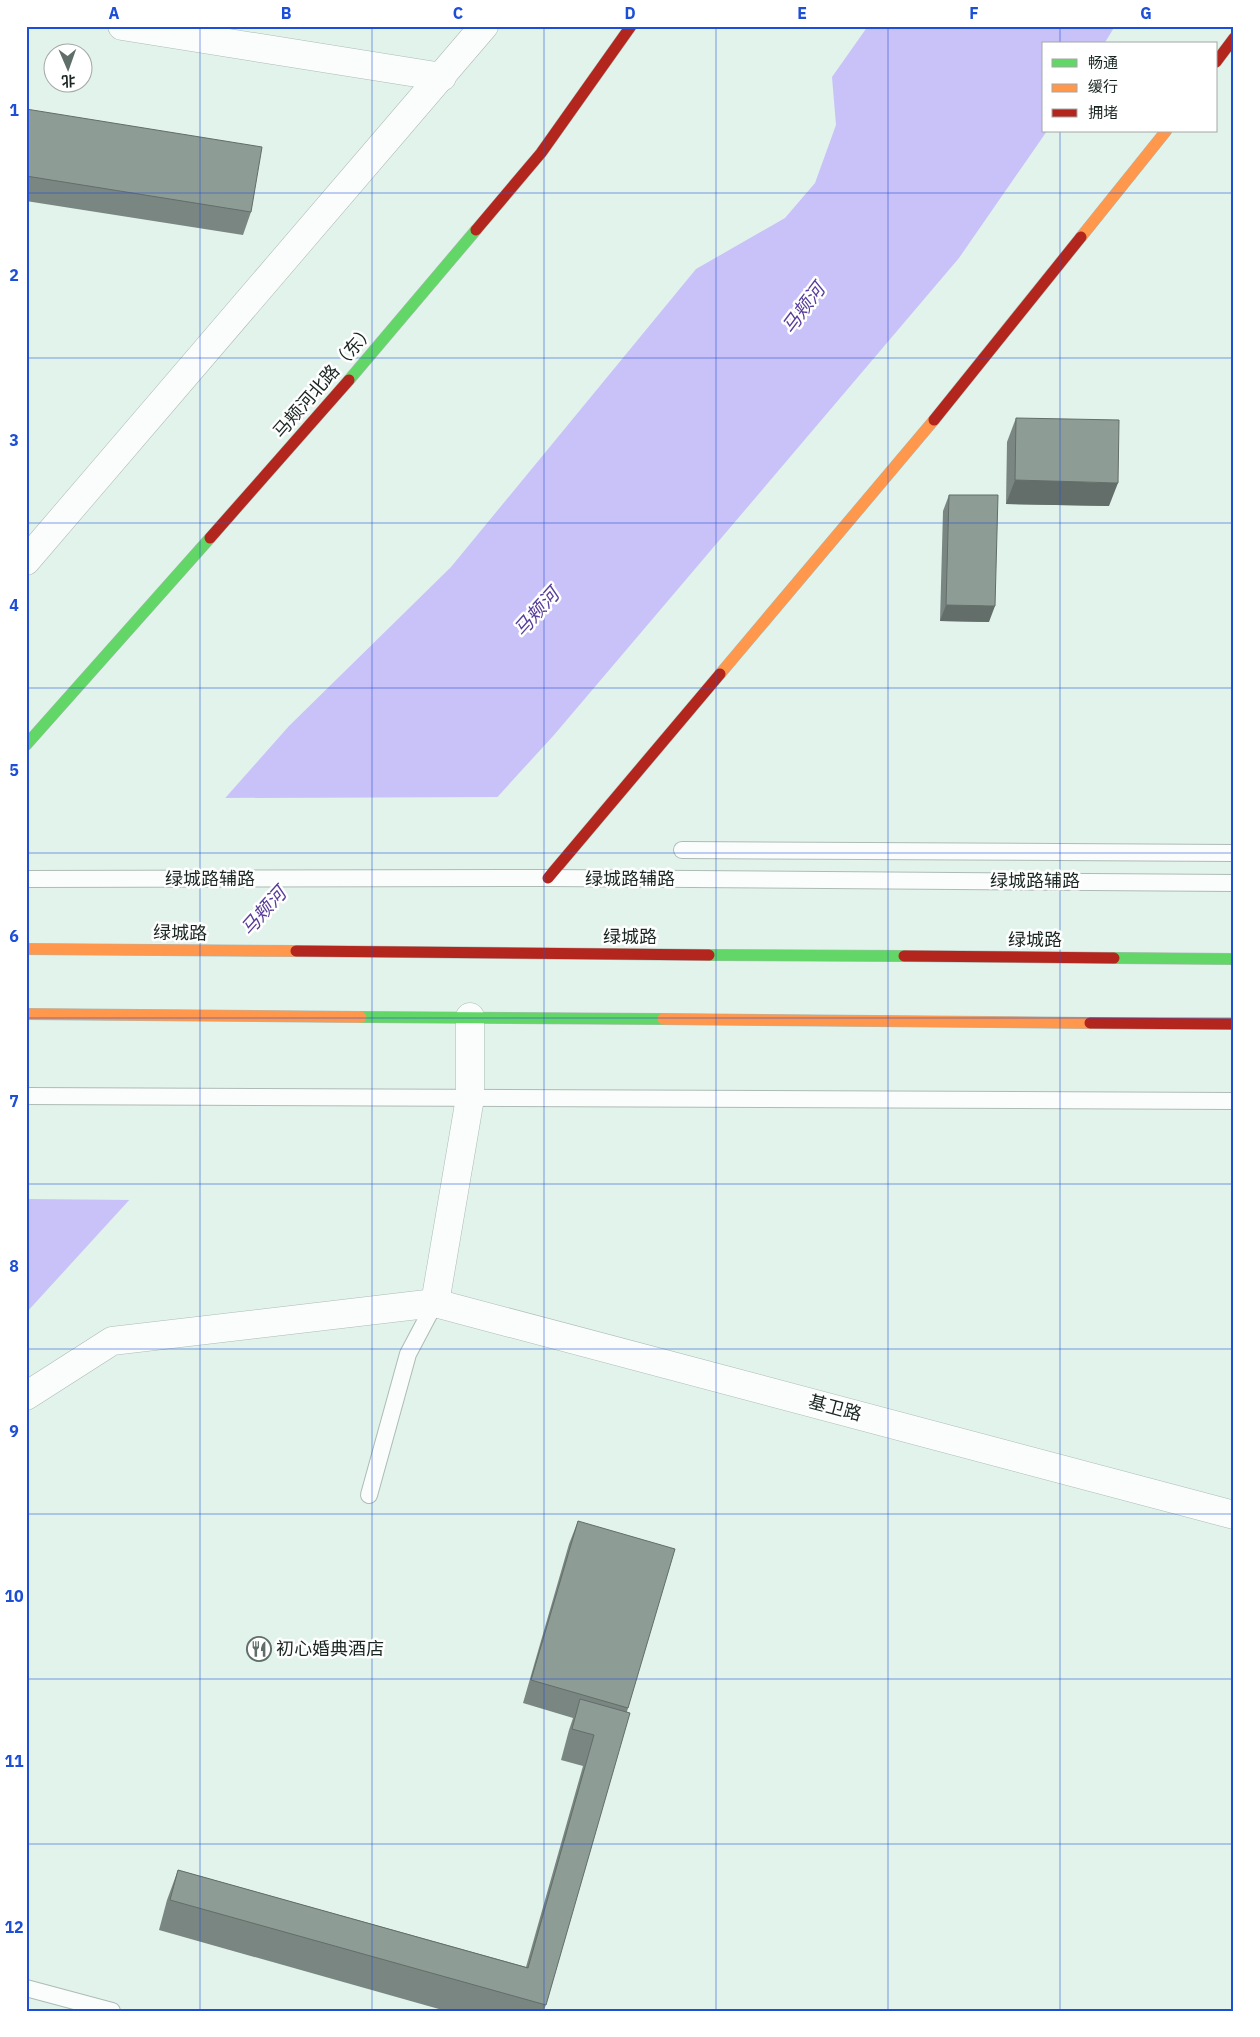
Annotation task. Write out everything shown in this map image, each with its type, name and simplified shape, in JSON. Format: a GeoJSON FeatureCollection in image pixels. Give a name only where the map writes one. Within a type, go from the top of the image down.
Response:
{"type":"FeatureCollection","features":[{"type":"Feature","properties":{"kind":"main road","name":"马颊河北路（东）"},"geometry":{"type":"LineString","coordinates":[[26,745],[322,412],[542,154],[631,26]]}},
{"type":"Feature","properties":{"kind":"main road"},"geometry":{"type":"LineString","coordinates":[[1218,59],[1234,38]]}},
{"type":"Feature","properties":{"kind":"main road"},"geometry":{"type":"LineString","coordinates":[[548,878],[730,659],[940,414],[1165,132]]}},
{"type":"Feature","properties":{"kind":"main road","name":"绿城路"},"geometry":{"type":"LineString","coordinates":[[26,949],[1234,959]]}},
{"type":"Feature","properties":{"kind":"main road"},"geometry":{"type":"LineString","coordinates":[[26,1014],[1234,1024]]}},
{"type":"Feature","properties":{"kind":"street"},"geometry":{"type":"LineString","coordinates":[[122,26],[442,78]]}},
{"type":"Feature","properties":{"kind":"street"},"geometry":{"type":"LineString","coordinates":[[28,557],[442,78],[484,26]]}},
{"type":"Feature","properties":{"kind":"street"},"geometry":{"type":"LineString","coordinates":[[26,1396],[112,1341],[435,1303],[470,1098],[470,1017]]}},
{"type":"Feature","properties":{"kind":"street","name":"基卫路"},"geometry":{"type":"LineString","coordinates":[[435,1303],[1234,1515]]}},
{"type":"Feature","properties":{"kind":"lane"},"geometry":{"type":"LineString","coordinates":[[682,850],[1234,853]]}},
{"type":"Feature","properties":{"kind":"lane","name":"绿城路辅路"},"geometry":{"type":"LineString","coordinates":[[26,879],[548,878],[1234,883]]}},
{"type":"Feature","properties":{"kind":"lane"},"geometry":{"type":"LineString","coordinates":[[26,1096],[1234,1101]]}},
{"type":"Feature","properties":{"kind":"lane"},"geometry":{"type":"LineString","coordinates":[[369,1495],[408,1354],[435,1303]]}},
{"type":"Feature","properties":{"kind":"lane"},"geometry":{"type":"LineString","coordinates":[[26,1988],[112,2011]]}},
{"type":"Feature","properties":{"kind":"water","name":"马颊河"},"geometry":{"type":"Polygon","coordinates":[[[868,26],[1115,26],[1105,42],[1042,42],[1042,132],[1046,132],[959,258],[554,735],[26,1313],[26,1023],[289,726],[451,567],[696,269],[785,218],[815,183],[836,125],[832,77],[868,26]]]}},
{"type":"Feature","properties":{"kind":"pier"},"geometry":{"type":"Polygon","coordinates":[[[500,797],[133,1200],[26,1199],[26,1019],[221,798],[500,797]]]}},
{"type":"Feature","properties":{"kind":"building"},"geometry":{"type":"Polygon","coordinates":[[[26,109],[262,147],[251,212],[26,176],[26,109]]]}},
{"type":"Feature","properties":{"kind":"building"},"geometry":{"type":"Polygon","coordinates":[[[1016,418],[1119,420],[1118,483],[1015,480],[1016,418]]]}},
{"type":"Feature","properties":{"kind":"building"},"geometry":{"type":"Polygon","coordinates":[[[949,495],[998,495],[995,606],[946,605],[949,495]]]}},
{"type":"Feature","properties":{"kind":"building"},"geometry":{"type":"Polygon","coordinates":[[[578,1521],[675,1549],[628,1708],[531,1680],[578,1521]]]}},
{"type":"Feature","properties":{"kind":"building"},"geometry":{"type":"Polygon","coordinates":[[[580,1699],[630,1713],[546,2005],[170,1900],[178,1870],[528,1968],[594,1735],[572,1729],[580,1699]]]}},
{"type":"Feature","properties":{"kind":"traffic: fast"},"geometry":{"type":"LineString","coordinates":[[349,380],[476,230]]}},
{"type":"Feature","properties":{"kind":"traffic: fast"},"geometry":{"type":"LineString","coordinates":[[26,745],[210,538]]}},
{"type":"Feature","properties":{"kind":"traffic: fast"},"geometry":{"type":"LineString","coordinates":[[709,955],[904,956]]}},
{"type":"Feature","properties":{"kind":"traffic: fast"},"geometry":{"type":"LineString","coordinates":[[1114,958],[1234,959]]}},
{"type":"Feature","properties":{"kind":"traffic: fast"},"geometry":{"type":"LineString","coordinates":[[361,1017],[663,1019]]}},
{"type":"Feature","properties":{"kind":"traffic: slow"},"geometry":{"type":"LineString","coordinates":[[1081,237],[1165,132]]}},
{"type":"Feature","properties":{"kind":"traffic: slow"},"geometry":{"type":"LineString","coordinates":[[720,674],[934,420]]}},
{"type":"Feature","properties":{"kind":"traffic: slow"},"geometry":{"type":"LineString","coordinates":[[26,949],[296,951]]}},
{"type":"Feature","properties":{"kind":"traffic: slow"},"geometry":{"type":"LineString","coordinates":[[26,1014],[361,1017]]}},
{"type":"Feature","properties":{"kind":"traffic: slow"},"geometry":{"type":"LineString","coordinates":[[663,1019],[1090,1023]]}},
{"type":"Feature","properties":{"kind":"traffic: jam"},"geometry":{"type":"LineString","coordinates":[[476,230],[541,153],[631,26]]}},
{"type":"Feature","properties":{"kind":"traffic: jam"},"geometry":{"type":"LineString","coordinates":[[1218,59],[1234,38]]}},
{"type":"Feature","properties":{"kind":"traffic: jam"},"geometry":{"type":"LineString","coordinates":[[934,420],[1081,237]]}},
{"type":"Feature","properties":{"kind":"traffic: jam"},"geometry":{"type":"LineString","coordinates":[[210,538],[349,380]]}},
{"type":"Feature","properties":{"kind":"traffic: jam"},"geometry":{"type":"LineString","coordinates":[[548,878],[720,674]]}},
{"type":"Feature","properties":{"kind":"traffic: jam"},"geometry":{"type":"LineString","coordinates":[[296,951],[709,955]]}},
{"type":"Feature","properties":{"kind":"traffic: jam"},"geometry":{"type":"LineString","coordinates":[[904,956],[1114,958]]}},
{"type":"Feature","properties":{"kind":"traffic: jam"},"geometry":{"type":"LineString","coordinates":[[1090,1023],[1234,1024]]}},
{"type":"Feature","properties":{"kind":"place","name":"初心婚典酒店"},"geometry":{"type":"Point","coordinates":[259,1649]}}]}
